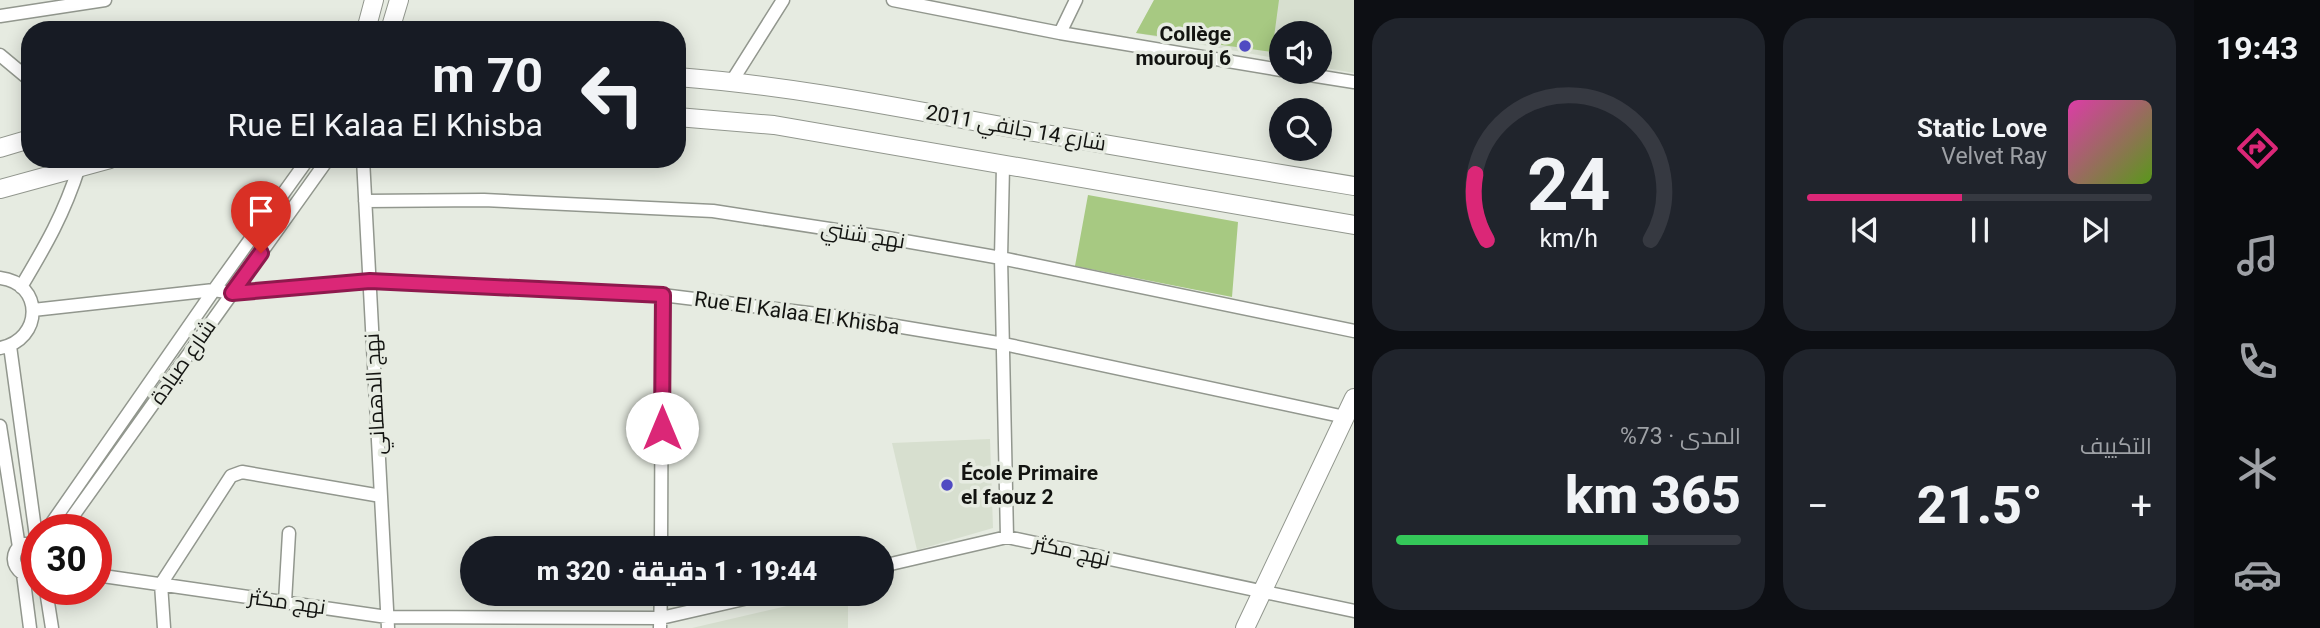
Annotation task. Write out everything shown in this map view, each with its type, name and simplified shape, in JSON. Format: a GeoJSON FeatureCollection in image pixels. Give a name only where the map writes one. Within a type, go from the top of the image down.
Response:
{"type":"FeatureCollection","features":[{"type":"Feature","properties":{"kind":"street"},"geometry":{"type":"LineString","coordinates":[[0,16],[105,0]]}},
{"type":"Feature","properties":{"kind":"street"},"geometry":{"type":"LineString","coordinates":[[368,21],[374,0]]}},
{"type":"Feature","properties":{"kind":"street"},"geometry":{"type":"LineString","coordinates":[[393,21],[399,0]]}},
{"type":"Feature","properties":{"kind":"street"},"geometry":{"type":"LineString","coordinates":[[732,82],[783,0]]}},
{"type":"Feature","properties":{"kind":"street"},"geometry":{"type":"LineString","coordinates":[[893,0],[1059,33],[1269,68]]}},
{"type":"Feature","properties":{"kind":"street"},"geometry":{"type":"LineString","coordinates":[[1059,33],[1076,0]]}},
{"type":"Feature","properties":{"kind":"street"},"geometry":{"type":"LineString","coordinates":[[0,55],[21,72]]}},
{"type":"Feature","properties":{"kind":"street","name":"شارع 14 جانفي 2011"},"geometry":{"type":"LineString","coordinates":[[686,78],[854,99],[1354,186]]}},
{"type":"Feature","properties":{"kind":"street"},"geometry":{"type":"LineString","coordinates":[[1332,79],[1354,82]]}},
{"type":"Feature","properties":{"kind":"street","name":"شارع 14 جانفي 2011"},"geometry":{"type":"LineString","coordinates":[[686,118],[774,125],[1354,225]]}},
{"type":"Feature","properties":{"kind":"street"},"geometry":{"type":"LineString","coordinates":[[0,148],[21,142]]}},
{"type":"Feature","properties":{"kind":"street"},"geometry":{"type":"LineString","coordinates":[[1003,166],[1001,258],[1007,537]]}},
{"type":"Feature","properties":{"kind":"street"},"geometry":{"type":"LineString","coordinates":[[0,189],[63,168]]}},
{"type":"Feature","properties":{"kind":"street"},"geometry":{"type":"LineString","coordinates":[[21,286],[56,228],[70,195],[77,168]]}},
{"type":"Feature","properties":{"kind":"street","name":"شارع صيادة"},"geometry":{"type":"LineString","coordinates":[[58,514],[302,168]]}},
{"type":"Feature","properties":{"kind":"street","name":"شارع صيادة"},"geometry":{"type":"LineString","coordinates":[[75,514],[322,168]]}},
{"type":"Feature","properties":{"kind":"street","name":"نهج الدهماني"},"geometry":{"type":"LineString","coordinates":[[363,168],[387,622]]}},
{"type":"Feature","properties":{"kind":"street","name":"نهج شنني"},"geometry":{"type":"LineString","coordinates":[[365,201],[484,200],[713,212],[1001,258],[1354,331]]}},
{"type":"Feature","properties":{"kind":"street"},"geometry":{"type":"LineString","coordinates":[[0,278],[21,286],[31,300],[33,310],[32,322],[27,332],[20,340],[5,347],[32,514]]}},
{"type":"Feature","properties":{"kind":"street","name":"Rue El Kalaa El Khisba"},"geometry":{"type":"LineString","coordinates":[[33,310],[214,290],[232,293],[370,281],[663,295],[842,317],[1004,344],[1350,409]]}},
{"type":"Feature","properties":{"kind":"street"},"geometry":{"type":"LineString","coordinates":[[661,536],[663,295]]}},
{"type":"Feature","properties":{"kind":"street"},"geometry":{"type":"LineString","coordinates":[[1245,628],[1350,409]]}},
{"type":"Feature","properties":{"kind":"street"},"geometry":{"type":"LineString","coordinates":[[0,426],[19,547],[7,560],[21,572]]}},
{"type":"Feature","properties":{"kind":"street"},"geometry":{"type":"LineString","coordinates":[[164,628],[160,584],[231,477],[242,472],[381,496]]}},
{"type":"Feature","properties":{"kind":"street"},"geometry":{"type":"LineString","coordinates":[[285,602],[289,533]]}},
{"type":"Feature","properties":{"kind":"street","name":"نهج مكثر"},"geometry":{"type":"LineString","coordinates":[[894,563],[1007,537],[1354,611]]}},
{"type":"Feature","properties":{"kind":"street","name":"نهج مكثر"},"geometry":{"type":"LineString","coordinates":[[112,577],[285,602],[387,622],[661,623],[722,606]]}},
{"type":"Feature","properties":{"kind":"street"},"geometry":{"type":"LineString","coordinates":[[27,605],[30,628]]}},
{"type":"Feature","properties":{"kind":"street"},"geometry":{"type":"LineString","coordinates":[[48,605],[52,628]]}},
{"type":"Feature","properties":{"kind":"shaded area","name":"Collège mourouj 6"},"geometry":{"type":"Polygon","coordinates":[[[1154,0],[1354,0],[1354,73],[1332,69],[1332,21],[1269,21],[1269,57],[1136,33],[1154,0]]]}},
{"type":"Feature","properties":{"kind":"shaded area","name":"École Primaire el faouz 2"},"geometry":{"type":"Polygon","coordinates":[[[990,439],[993,528],[917,550],[892,443],[990,439]]]}},
{"type":"Feature","properties":{"kind":"shaded area"},"geometry":{"type":"Polygon","coordinates":[[[787,606],[848,606],[848,628],[692,628],[787,606]]]}},
{"type":"Feature","properties":{"kind":"green space"},"geometry":{"type":"Polygon","coordinates":[[[1154,0],[1279,0],[1276,21],[1269,21],[1269,52],[1136,33],[1154,0]]]}},
{"type":"Feature","properties":{"kind":"green space"},"geometry":{"type":"Polygon","coordinates":[[[1088,195],[1238,222],[1232,297],[1075,266],[1088,195]]]}},
{"type":"Feature","properties":{"kind":"place","name":"Collège mourouj 6"},"geometry":{"type":"Point","coordinates":[1245,46]}},
{"type":"Feature","properties":{"kind":"place","name":"École Primaire el faouz 2"},"geometry":{"type":"Point","coordinates":[947,485]}},
{"type":"Feature","properties":{"kind":"route"},"geometry":{"type":"LineString","coordinates":[[261,253],[232,293],[370,281],[663,295],[662,428]]}}]}
